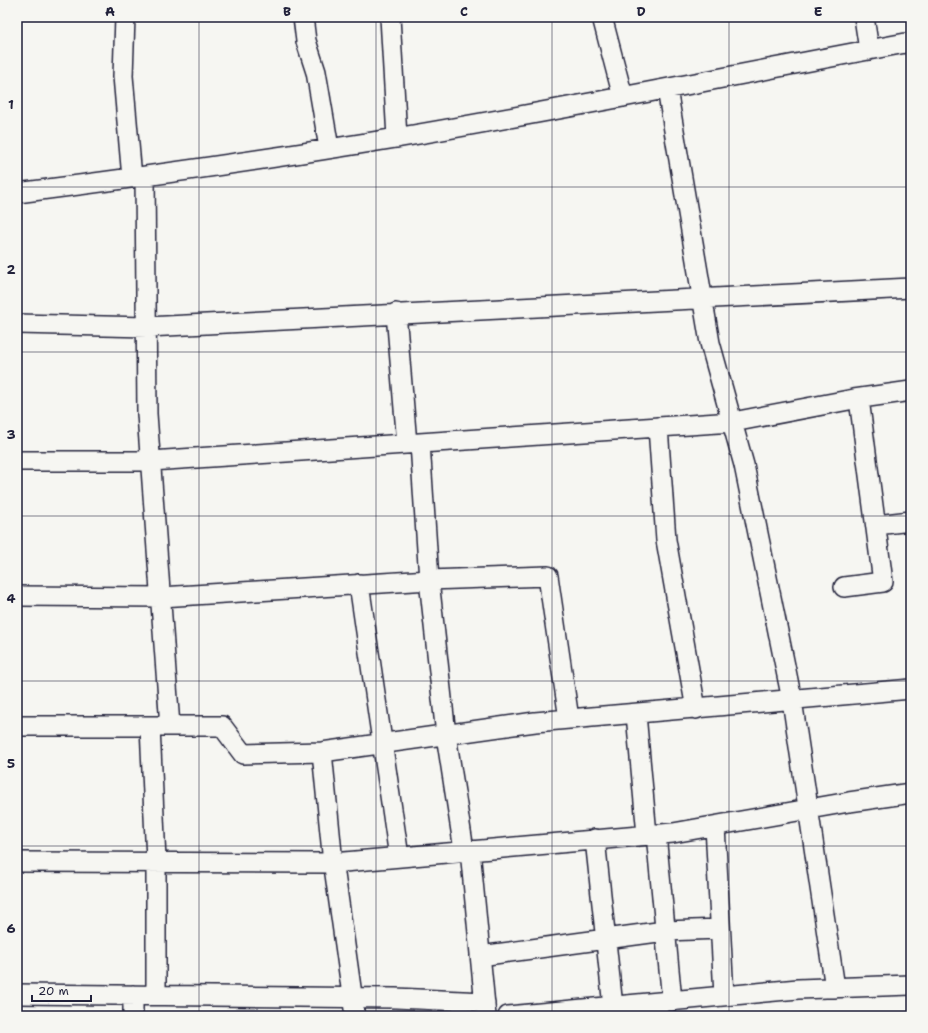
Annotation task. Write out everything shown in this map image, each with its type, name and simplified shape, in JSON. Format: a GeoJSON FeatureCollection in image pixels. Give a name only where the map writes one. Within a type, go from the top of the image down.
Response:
{"type":"FeatureCollection","features":[{"type":"Feature","properties":{"kind":"street"},"geometry":{"type":"LineString","coordinates":[[125,17],[124,76],[138,177],[146,327],[148,414],[170,726]]}},
{"type":"Feature","properties":{"kind":"street"},"geometry":{"type":"LineString","coordinates":[[303,17],[306,41],[316,72],[329,148]]}},
{"type":"Feature","properties":{"kind":"street"},"geometry":{"type":"LineString","coordinates":[[390,17],[398,138]]}},
{"type":"Feature","properties":{"kind":"street"},"geometry":{"type":"LineString","coordinates":[[602,17],[622,98]]}},
{"type":"Feature","properties":{"kind":"street"},"geometry":{"type":"LineString","coordinates":[[864,17],[869,50]]}},
{"type":"Feature","properties":{"kind":"street"},"geometry":{"type":"LineString","coordinates":[[17,194],[398,138],[622,98],[911,42]]}},
{"type":"Feature","properties":{"kind":"street"},"geometry":{"type":"LineString","coordinates":[[667,89],[710,343],[744,465],[792,700],[807,809],[835,988]]}},
{"type":"Feature","properties":{"kind":"street"},"geometry":{"type":"LineString","coordinates":[[17,324],[146,327],[396,313],[911,288]]}},
{"type":"Feature","properties":{"kind":"street"},"geometry":{"type":"LineString","coordinates":[[17,994],[352,997],[486,1009],[467,850],[446,735],[414,444],[396,313]]}},
{"type":"Feature","properties":{"kind":"street"},"geometry":{"type":"LineString","coordinates":[[17,461],[151,461],[733,422],[859,398],[911,391]]}},
{"type":"Feature","properties":{"kind":"street"},"geometry":{"type":"LineString","coordinates":[[844,587],[883,582],[859,398]]}},
{"type":"Feature","properties":{"kind":"street"},"geometry":{"type":"LineString","coordinates":[[658,427],[666,540],[696,709]]}},
{"type":"Feature","properties":{"kind":"street"},"geometry":{"type":"LineString","coordinates":[[876,525],[911,521]]}},
{"type":"Feature","properties":{"kind":"street"},"geometry":{"type":"LineString","coordinates":[[17,596],[161,597],[429,580],[548,576],[569,719]]}},
{"type":"Feature","properties":{"kind":"street"},"geometry":{"type":"LineString","coordinates":[[360,584],[399,856]]}},
{"type":"Feature","properties":{"kind":"street"},"geometry":{"type":"LineString","coordinates":[[17,726],[222,726],[243,754],[322,752],[535,722],[911,689]]}},
{"type":"Feature","properties":{"kind":"street"},"geometry":{"type":"LineString","coordinates":[[636,714],[665,931],[672,1001]]}},
{"type":"Feature","properties":{"kind":"street"},"geometry":{"type":"LineString","coordinates":[[150,726],[156,861],[156,995]]}},
{"type":"Feature","properties":{"kind":"street"},"geometry":{"type":"LineString","coordinates":[[322,752],[333,863],[355,1016]]}},
{"type":"Feature","properties":{"kind":"street"},"geometry":{"type":"LineString","coordinates":[[17,862],[156,861],[333,863],[467,850],[652,835],[715,826],[807,809],[911,793]]}},
{"type":"Feature","properties":{"kind":"street"},"geometry":{"type":"LineString","coordinates":[[715,826],[724,996]]}},
{"type":"Feature","properties":{"kind":"street"},"geometry":{"type":"LineString","coordinates":[[595,840],[613,1011]]}},
{"type":"Feature","properties":{"kind":"street"},"geometry":{"type":"LineString","coordinates":[[480,956],[665,931],[720,929]]}},
{"type":"Feature","properties":{"kind":"street"},"geometry":{"type":"LineString","coordinates":[[508,1016],[613,1011],[672,1001],[724,996],[835,988],[911,985]]}},
{"type":"Feature","properties":{"kind":"street"},"geometry":{"type":"LineString","coordinates":[[133,995],[133,1016]]}}]}
